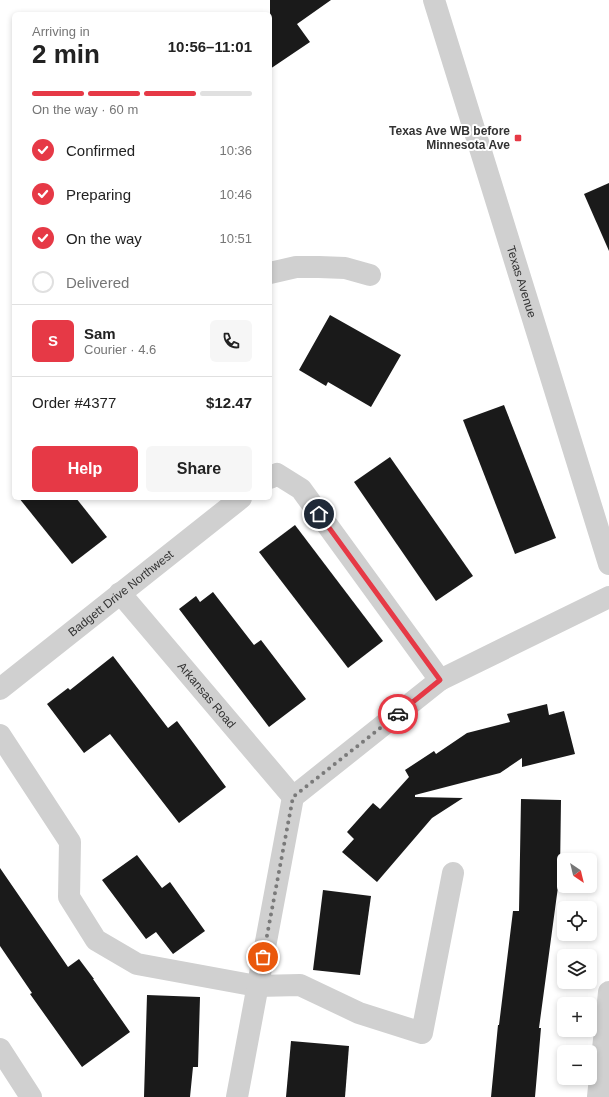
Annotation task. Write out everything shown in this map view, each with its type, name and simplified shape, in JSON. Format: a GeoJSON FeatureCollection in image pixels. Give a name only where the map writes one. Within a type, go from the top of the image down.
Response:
{"type":"FeatureCollection","features":[{"type":"Feature","properties":{"kind":"street","name":"Texas Avenue"},"geometry":{"type":"LineString","coordinates":[[434,0],[600,504],[609,564]]}},
{"type":"Feature","properties":{"kind":"street"},"geometry":{"type":"LineString","coordinates":[[272,273],[296,267],[319,267],[345,268],[370,275]]}},
{"type":"Feature","properties":{"kind":"street"},"geometry":{"type":"LineString","coordinates":[[273,476],[301,489],[440,680]]}},
{"type":"Feature","properties":{"kind":"street","name":"Badgett Drive Northwest"},"geometry":{"type":"LineString","coordinates":[[0,689],[237,500]]}},
{"type":"Feature","properties":{"kind":"street","name":"Arkansas Road"},"geometry":{"type":"LineString","coordinates":[[120,593],[293,797]]}},
{"type":"Feature","properties":{"kind":"street"},"geometry":{"type":"LineString","coordinates":[[237,1097],[293,797],[440,680],[609,597]]}},
{"type":"Feature","properties":{"kind":"street"},"geometry":{"type":"LineString","coordinates":[[0,735],[70,842],[70,897],[96,940],[137,964],[257,986],[300,985],[359,1013],[422,1033],[453,873]]}},
{"type":"Feature","properties":{"kind":"street"},"geometry":{"type":"LineString","coordinates":[[598,1097],[609,992]]}},
{"type":"Feature","properties":{"kind":"street"},"geometry":{"type":"LineString","coordinates":[[0,1049],[31,1097]]}},
{"type":"Feature","properties":{"kind":"building"},"geometry":{"type":"Polygon","coordinates":[[[270,0],[331,0],[297,24],[310,42],[272,68],[272,12],[270,12],[270,0]]]}},
{"type":"Feature","properties":{"kind":"building"},"geometry":{"type":"Polygon","coordinates":[[[609,183],[609,251],[584,194],[609,183]]]}},
{"type":"Feature","properties":{"kind":"building"},"geometry":{"type":"Polygon","coordinates":[[[330,315],[401,355],[371,407],[328,382],[326,386],[299,370],[330,315]]]}},
{"type":"Feature","properties":{"kind":"building"},"geometry":{"type":"Polygon","coordinates":[[[504,405],[556,538],[515,554],[463,420],[504,405]]]}},
{"type":"Feature","properties":{"kind":"building"},"geometry":{"type":"Polygon","coordinates":[[[390,457],[473,576],[436,601],[354,482],[390,457]]]}},
{"type":"Feature","properties":{"kind":"building"},"geometry":{"type":"Polygon","coordinates":[[[21,500],[78,500],[107,537],[72,564],[21,500]]]}},
{"type":"Feature","properties":{"kind":"building"},"geometry":{"type":"Polygon","coordinates":[[[295,525],[383,641],[348,668],[259,552],[295,525]]]}},
{"type":"Feature","properties":{"kind":"building"},"geometry":{"type":"Polygon","coordinates":[[[213,592],[254,645],[261,640],[306,699],[269,727],[179,609],[196,596],[200,602],[213,592]]]}},
{"type":"Feature","properties":{"kind":"building"},"geometry":{"type":"Polygon","coordinates":[[[113,656],[168,728],[177,721],[226,787],[179,823],[110,734],[84,753],[47,704],[68,688],[70,690],[113,656]]]}},
{"type":"Feature","properties":{"kind":"building"},"geometry":{"type":"Polygon","coordinates":[[[547,704],[549,715],[564,711],[575,754],[522,767],[522,758],[500,773],[415,795],[415,797],[463,798],[432,818],[377,882],[342,852],[354,839],[347,832],[373,803],[380,809],[409,777],[405,770],[434,751],[436,754],[467,733],[510,722],[507,714],[547,704]]]}},
{"type":"Feature","properties":{"kind":"building"},"geometry":{"type":"Polygon","coordinates":[[[521,799],[561,800],[560,853],[557,853],[557,893],[539,1028],[541,1028],[535,1097],[491,1097],[498,1025],[513,911],[519,911],[521,799]]]}},
{"type":"Feature","properties":{"kind":"building"},"geometry":{"type":"Polygon","coordinates":[[[137,855],[162,888],[170,882],[205,931],[173,954],[156,932],[146,939],[102,880],[137,855]]]}},
{"type":"Feature","properties":{"kind":"building"},"geometry":{"type":"Polygon","coordinates":[[[0,868],[68,967],[79,959],[130,1032],[82,1067],[30,994],[32,993],[0,946],[0,868]]]}},
{"type":"Feature","properties":{"kind":"building"},"geometry":{"type":"Polygon","coordinates":[[[323,890],[371,896],[360,975],[313,970],[323,890]]]}},
{"type":"Feature","properties":{"kind":"building"},"geometry":{"type":"Polygon","coordinates":[[[147,995],[200,997],[198,1067],[193,1067],[190,1097],[144,1097],[147,995]]]}},
{"type":"Feature","properties":{"kind":"building"},"geometry":{"type":"Polygon","coordinates":[[[291,1041],[349,1046],[345,1097],[286,1097],[291,1041]]]}},
{"type":"Feature","properties":{"kind":"way so far"},"geometry":{"type":"LineString","coordinates":[[263,957],[293,797],[398,714]]}},
{"type":"Feature","properties":{"kind":"place","name":"Texas Ave WB before Minnesota Ave"},"geometry":{"type":"Point","coordinates":[518,138]}},
{"type":"Feature","properties":{"kind":"route"},"geometry":{"type":"LineString","coordinates":[[319,514],[440,680],[398,714]]}}]}
